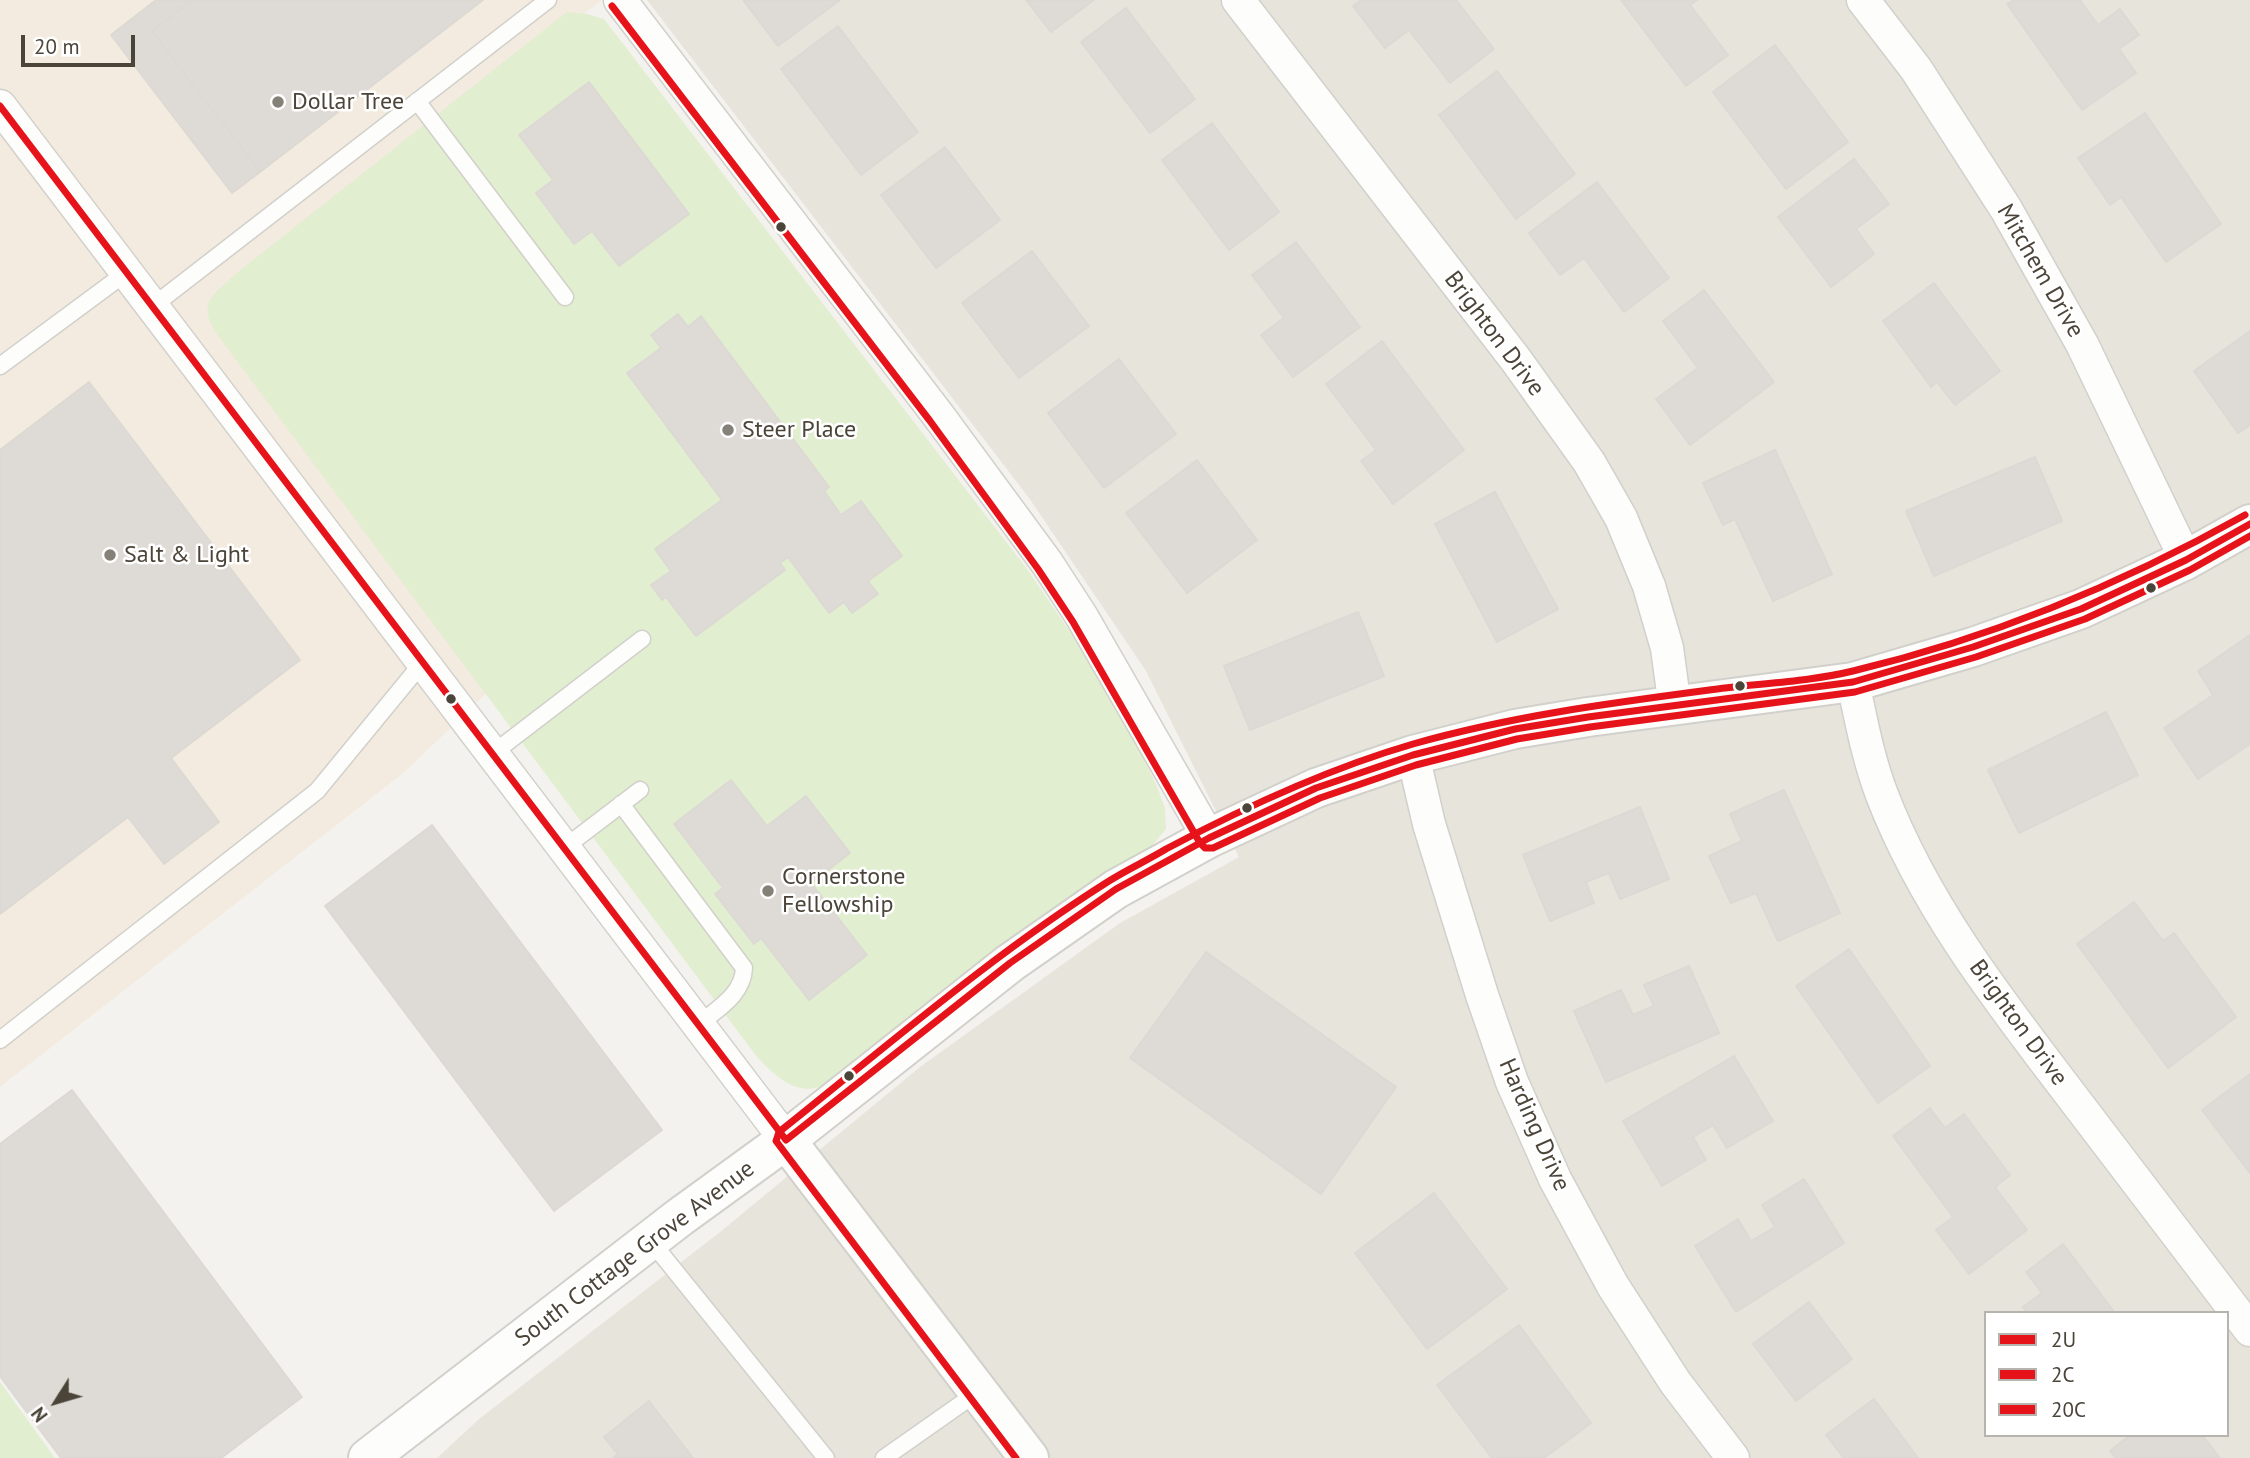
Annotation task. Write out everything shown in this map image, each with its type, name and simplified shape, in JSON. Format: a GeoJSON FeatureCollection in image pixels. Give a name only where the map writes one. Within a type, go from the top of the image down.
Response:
{"type":"FeatureCollection","features":[{"type":"Feature","properties":{"kind":"street","name":"Brighton Drive"},"geometry":{"type":"LineString","coordinates":[[1238,0],[1516,360],[1589,462],[1621,518],[1649,586],[1667,648],[1675,707]]}},
{"type":"Feature","properties":{"kind":"street","name":"Mitchem Drive"},"geometry":{"type":"LineString","coordinates":[[1863,0],[1916,69],[2006,209],[2082,344],[2186,560]]}},
{"type":"Feature","properties":{"kind":"street"},"geometry":{"type":"LineString","coordinates":[[621,1],[1047,562],[1082,617],[1209,838]]}},
{"type":"Feature","properties":{"kind":"street"},"geometry":{"type":"LineString","coordinates":[[0,106],[1029,1458]]}},
{"type":"Feature","properties":{"kind":"street","name":"South Cottage Grove Avenue"},"geometry":{"type":"LineString","coordinates":[[368,1458],[650,1240],[786,1140],[1020,956],[1116,889],[1209,838],[1316,788],[1413,755],[1515,729],[1853,682],[1973,647],[2081,609],[2186,560],[2250,524]]}},
{"type":"Feature","properties":{"kind":"street","name":"Brighton Drive"},"geometry":{"type":"LineString","coordinates":[[1853,682],[1871,764],[1882,796],[1910,859],[1942,917],[1996,996],[2250,1330]]}},
{"type":"Feature","properties":{"kind":"street","name":"Harding Drive"},"geometry":{"type":"LineString","coordinates":[[1413,755],[1429,824],[1476,976],[1512,1082],[1555,1179],[1613,1286],[1675,1382],[1733,1458]]}},
{"type":"Feature","properties":{"kind":"lane"},"geometry":{"type":"LineString","coordinates":[[153,306],[548,0]]}},
{"type":"Feature","properties":{"kind":"lane"},"geometry":{"type":"LineString","coordinates":[[417,101],[565,297]]}},
{"type":"Feature","properties":{"kind":"lane"},"geometry":{"type":"LineString","coordinates":[[0,366],[127,272]]}},
{"type":"Feature","properties":{"kind":"lane"},"geometry":{"type":"LineString","coordinates":[[492,754],[642,639]]}},
{"type":"Feature","properties":{"kind":"lane"},"geometry":{"type":"LineString","coordinates":[[0,1040],[317,791],[422,662]]}},
{"type":"Feature","properties":{"kind":"lane"},"geometry":{"type":"LineString","coordinates":[[564,848],[640,790]]}},
{"type":"Feature","properties":{"kind":"lane"},"geometry":{"type":"LineString","coordinates":[[621,804],[744,968],[744,981],[737,991],[698,1025]]}},
{"type":"Feature","properties":{"kind":"lane"},"geometry":{"type":"LineString","coordinates":[[650,1240],[826,1458]]}},
{"type":"Feature","properties":{"kind":"lane"},"geometry":{"type":"LineString","coordinates":[[884,1458],[978,1392]]}},
{"type":"Feature","properties":{"kind":"shaded area"},"geometry":{"type":"Polygon","coordinates":[[[0,0],[602,0],[207,308],[501,679],[406,771],[0,1087],[0,0]]]}},
{"type":"Feature","properties":{"kind":"shaded area"},"geometry":{"type":"Polygon","coordinates":[[[647,0],[2250,0],[2250,1458],[437,1458],[479,1419],[720,1232],[920,1067],[1120,923],[1239,857],[1146,671],[1029,498],[647,0]]]}},
{"type":"Feature","properties":{"kind":"green space"},"geometry":{"type":"Polygon","coordinates":[[[567,12],[604,19],[1027,569],[1107,686],[1156,784],[1165,808],[1166,829],[1152,846],[826,1084],[816,1088],[806,1089],[788,1083],[757,1057],[219,337],[208,316],[208,308],[214,294],[238,272],[567,12]]]}},
{"type":"Feature","properties":{"kind":"green space"},"geometry":{"type":"Polygon","coordinates":[[[0,1382],[55,1458],[0,1458],[0,1382]]]}},
{"type":"Feature","properties":{"kind":"building"},"geometry":{"type":"Polygon","coordinates":[[[156,0],[192,0],[152,31],[260,172],[232,193],[111,35],[156,0]]]}},
{"type":"Feature","properties":{"kind":"building","name":"Dollar Tree"},"geometry":{"type":"Polygon","coordinates":[[[192,0],[483,0],[260,172],[152,31],[192,0]]]}},
{"type":"Feature","properties":{"kind":"building"},"geometry":{"type":"Polygon","coordinates":[[[743,0],[840,0],[778,46],[743,0]]]}},
{"type":"Feature","properties":{"kind":"building"},"geometry":{"type":"Polygon","coordinates":[[[1026,0],[1094,0],[1051,32],[1026,0]]]}},
{"type":"Feature","properties":{"kind":"building"},"geometry":{"type":"Polygon","coordinates":[[[1361,0],[1456,0],[1494,49],[1450,83],[1409,30],[1385,48],[1353,6],[1361,0]]]}},
{"type":"Feature","properties":{"kind":"building"},"geometry":{"type":"Polygon","coordinates":[[[1621,0],[1697,0],[1690,5],[1728,55],[1686,86],[1621,0]]]}},
{"type":"Feature","properties":{"kind":"building"},"geometry":{"type":"Polygon","coordinates":[[[2014,0],[2080,0],[2098,25],[2120,9],[2139,35],[2119,49],[2136,73],[2082,110],[2007,4],[2014,0]]]}},
{"type":"Feature","properties":{"kind":"building"},"geometry":{"type":"Polygon","coordinates":[[[1126,8],[1195,99],[1150,133],[1081,42],[1126,8]]]}},
{"type":"Feature","properties":{"kind":"building"},"geometry":{"type":"Polygon","coordinates":[[[838,26],[918,132],[861,175],[781,69],[838,26]]]}},
{"type":"Feature","properties":{"kind":"building"},"geometry":{"type":"Polygon","coordinates":[[[1775,45],[1848,142],[1786,189],[1713,92],[1775,45]]]}},
{"type":"Feature","properties":{"kind":"building"},"geometry":{"type":"Polygon","coordinates":[[[1497,71],[1575,174],[1516,219],[1439,115],[1497,71]]]}},
{"type":"Feature","properties":{"kind":"building"},"geometry":{"type":"Polygon","coordinates":[[[589,82],[689,214],[619,266],[592,231],[574,244],[536,193],[553,180],[519,135],[589,82]]]}},
{"type":"Feature","properties":{"kind":"building"},"geometry":{"type":"Polygon","coordinates":[[[2145,113],[2221,224],[2166,262],[2121,197],[2110,205],[2078,158],[2145,113]]]}},
{"type":"Feature","properties":{"kind":"building"},"geometry":{"type":"Polygon","coordinates":[[[1212,123],[1279,212],[1229,250],[1162,160],[1212,123]]]}},
{"type":"Feature","properties":{"kind":"building"},"geometry":{"type":"Polygon","coordinates":[[[945,147],[1000,220],[936,268],[881,195],[945,147]]]}},
{"type":"Feature","properties":{"kind":"building"},"geometry":{"type":"Polygon","coordinates":[[[1854,159],[1889,204],[1856,229],[1874,254],[1831,287],[1778,217],[1854,159]]]}},
{"type":"Feature","properties":{"kind":"building"},"geometry":{"type":"Polygon","coordinates":[[[1597,182],[1669,278],[1624,312],[1584,258],[1560,275],[1529,233],[1597,182]]]}},
{"type":"Feature","properties":{"kind":"building"},"geometry":{"type":"Polygon","coordinates":[[[1296,242],[1360,327],[1293,377],[1261,335],[1284,318],[1252,275],[1296,242]]]}},
{"type":"Feature","properties":{"kind":"building"},"geometry":{"type":"Polygon","coordinates":[[[1032,251],[1089,326],[1019,378],[962,303],[1032,251]]]}},
{"type":"Feature","properties":{"kind":"building"},"geometry":{"type":"Polygon","coordinates":[[[1934,283],[2000,371],[1955,405],[1937,382],[1931,387],[1883,321],[1934,283]]]}},
{"type":"Feature","properties":{"kind":"building"},"geometry":{"type":"Polygon","coordinates":[[[1704,290],[1774,382],[1690,445],[1656,399],[1698,368],[1663,321],[1704,290]]]}},
{"type":"Feature","properties":{"kind":"building","name":"Steer Place"},"geometry":{"type":"Polygon","coordinates":[[[678,314],[688,327],[701,316],[829,487],[824,491],[841,515],[861,501],[902,556],[868,581],[878,594],[852,613],[844,602],[829,613],[788,557],[780,563],[785,570],[696,636],[666,597],[662,600],[651,585],[671,571],[655,549],[722,500],[627,373],[661,348],[651,335],[678,314]]]}},
{"type":"Feature","properties":{"kind":"building"},"geometry":{"type":"Polygon","coordinates":[[[2250,331],[2250,425],[2238,433],[2194,371],[2250,331]]]}},
{"type":"Feature","properties":{"kind":"building"},"geometry":{"type":"Polygon","coordinates":[[[1382,341],[1464,450],[1393,504],[1361,461],[1376,450],[1326,384],[1382,341]]]}},
{"type":"Feature","properties":{"kind":"building"},"geometry":{"type":"Polygon","coordinates":[[[1119,359],[1176,434],[1104,488],[1048,413],[1119,359]]]}},
{"type":"Feature","properties":{"kind":"building","name":"Salt & Light"},"geometry":{"type":"Polygon","coordinates":[[[89,382],[300,660],[171,758],[219,822],[164,864],[128,817],[0,914],[0,450],[89,382]]]}},
{"type":"Feature","properties":{"kind":"building"},"geometry":{"type":"Polygon","coordinates":[[[1775,450],[1832,574],[1773,601],[1735,519],[1723,525],[1703,483],[1775,450]]]}},
{"type":"Feature","properties":{"kind":"building"},"geometry":{"type":"Polygon","coordinates":[[[2035,457],[2062,521],[1934,576],[1906,511],[2035,457]]]}},
{"type":"Feature","properties":{"kind":"building"},"geometry":{"type":"Polygon","coordinates":[[[1197,460],[1257,540],[1187,593],[1126,513],[1197,460]]]}},
{"type":"Feature","properties":{"kind":"building"},"geometry":{"type":"Polygon","coordinates":[[[1495,492],[1558,609],[1497,642],[1435,524],[1495,492]]]}},
{"type":"Feature","properties":{"kind":"building"},"geometry":{"type":"Polygon","coordinates":[[[1358,612],[1384,676],[1250,730],[1224,666],[1358,612]]]}},
{"type":"Feature","properties":{"kind":"building"},"geometry":{"type":"Polygon","coordinates":[[[2250,635],[2250,744],[2198,779],[2164,728],[2213,695],[2198,671],[2250,635]]]}},
{"type":"Feature","properties":{"kind":"building"},"geometry":{"type":"Polygon","coordinates":[[[2106,712],[2138,775],[2019,833],[1988,770],[2106,712]]]}},
{"type":"Feature","properties":{"kind":"building","name":"Cornerstone Fellowship"},"geometry":{"type":"Polygon","coordinates":[[[731,780],[767,826],[806,796],[850,853],[811,883],[867,955],[809,1000],[761,938],[754,944],[715,894],[723,888],[674,824],[731,780]]]}},
{"type":"Feature","properties":{"kind":"building"},"geometry":{"type":"Polygon","coordinates":[[[1784,790],[1840,913],[1778,941],[1756,893],[1731,903],[1709,856],[1742,841],[1730,814],[1784,790]]]}},
{"type":"Feature","properties":{"kind":"building"},"geometry":{"type":"Polygon","coordinates":[[[1640,807],[1669,879],[1620,899],[1609,873],[1586,882],[1594,903],[1550,921],[1523,855],[1640,807]]]}},
{"type":"Feature","properties":{"kind":"building"},"geometry":{"type":"Polygon","coordinates":[[[432,825],[662,1130],[554,1211],[325,906],[432,825]]]}},
{"type":"Feature","properties":{"kind":"building"},"geometry":{"type":"Polygon","coordinates":[[[2134,902],[2163,941],[2174,933],[2236,1017],[2168,1068],[2077,944],[2134,902]]]}},
{"type":"Feature","properties":{"kind":"building"},"geometry":{"type":"Polygon","coordinates":[[[1849,949],[1930,1066],[1878,1103],[1796,986],[1849,949]]]}},
{"type":"Feature","properties":{"kind":"building"},"geometry":{"type":"Polygon","coordinates":[[[1206,952],[1396,1087],[1321,1194],[1130,1058],[1206,952]]]}},
{"type":"Feature","properties":{"kind":"building"},"geometry":{"type":"Polygon","coordinates":[[[1689,966],[1719,1033],[1606,1082],[1574,1011],[1621,990],[1633,1015],[1654,1006],[1644,985],[1689,966]]]}},
{"type":"Feature","properties":{"kind":"building"},"geometry":{"type":"Polygon","coordinates":[[[1734,1056],[1773,1121],[1727,1148],[1713,1125],[1693,1137],[1706,1160],[1662,1186],[1623,1121],[1734,1056]]]}},
{"type":"Feature","properties":{"kind":"building"},"geometry":{"type":"Polygon","coordinates":[[[2250,1074],[2250,1173],[2202,1110],[2250,1074]]]}},
{"type":"Feature","properties":{"kind":"building"},"geometry":{"type":"Polygon","coordinates":[[[72,1090],[302,1397],[221,1458],[61,1458],[0,1376],[0,1144],[72,1090]]]}},
{"type":"Feature","properties":{"kind":"building"},"geometry":{"type":"Polygon","coordinates":[[[1930,1108],[1945,1128],[1964,1114],[2010,1175],[1995,1187],[2027,1230],[1969,1274],[1936,1230],[1953,1217],[1893,1136],[1930,1108]]]}},
{"type":"Feature","properties":{"kind":"building"},"geometry":{"type":"Polygon","coordinates":[[[1804,1179],[1844,1243],[1736,1312],[1695,1246],[1738,1219],[1751,1241],[1775,1227],[1762,1205],[1804,1179]]]}},
{"type":"Feature","properties":{"kind":"building"},"geometry":{"type":"Polygon","coordinates":[[[1434,1193],[1507,1289],[1427,1349],[1355,1253],[1434,1193]]]}},
{"type":"Feature","properties":{"kind":"building"},"geometry":{"type":"Polygon","coordinates":[[[2063,1244],[2113,1311],[2026,1311],[2023,1307],[2042,1293],[2026,1272],[2063,1244]]]}},
{"type":"Feature","properties":{"kind":"building"},"geometry":{"type":"Polygon","coordinates":[[[1809,1302],[1852,1359],[1796,1401],[1753,1344],[1809,1302]]]}},
{"type":"Feature","properties":{"kind":"building"},"geometry":{"type":"Polygon","coordinates":[[[1519,1325],[1591,1423],[1544,1458],[1492,1458],[1437,1385],[1519,1325]]]}},
{"type":"Feature","properties":{"kind":"building"},"geometry":{"type":"Polygon","coordinates":[[[1874,1399],[1918,1458],[1844,1458],[1826,1435],[1874,1399]]]}},
{"type":"Feature","properties":{"kind":"building"},"geometry":{"type":"Polygon","coordinates":[[[649,1401],[693,1458],[613,1458],[618,1454],[604,1437],[649,1401]]]}},
{"type":"Feature","properties":{"kind":"building"},"geometry":{"type":"Polygon","coordinates":[[[2128,1437],[2204,1437],[2220,1458],[2116,1458],[2110,1451],[2128,1437]]]}},
{"type":"Feature","properties":{"kind":"transit line","name":"2C"},"geometry":{"type":"LineString","coordinates":[[612,6],[930,421],[1038,569],[1073,622],[1205,848],[1213,848],[1320,798],[1416,765],[1517,739],[1855,692],[1976,657],[2085,619],[2190,570],[2250,536]]}},
{"type":"Feature","properties":{"kind":"transit line","name":"2U"},"geometry":{"type":"LineString","coordinates":[[0,106],[786,1140],[1010,963],[1116,889],[1209,838],[1316,788],[1413,755],[1515,729],[1853,682],[1973,647],[2081,609],[2186,560],[2250,524]]}},
{"type":"Feature","properties":{"kind":"transit line","name":"20C"},"geometry":{"type":"LineString","coordinates":[[1016,1458],[776,1141],[779,1132],[982,970],[1066,909],[1123,872],[1256,804],[1349,765],[1413,744],[1529,717],[1725,688],[1822,677],[1904,658],[2055,607],[2151,564],[2245,515]]}},
{"type":"Feature","properties":{"kind":"place","name":"Dollar Tree"},"geometry":{"type":"Point","coordinates":[278,102]}},
{"type":"Feature","properties":{"kind":"place","name":"Steer Place"},"geometry":{"type":"Point","coordinates":[728,430]}},
{"type":"Feature","properties":{"kind":"place","name":"Salt & Light"},"geometry":{"type":"Point","coordinates":[110,555]}},
{"type":"Feature","properties":{"kind":"place","name":"Cornerstone Fellowship"},"geometry":{"type":"Point","coordinates":[768,891]}}]}
